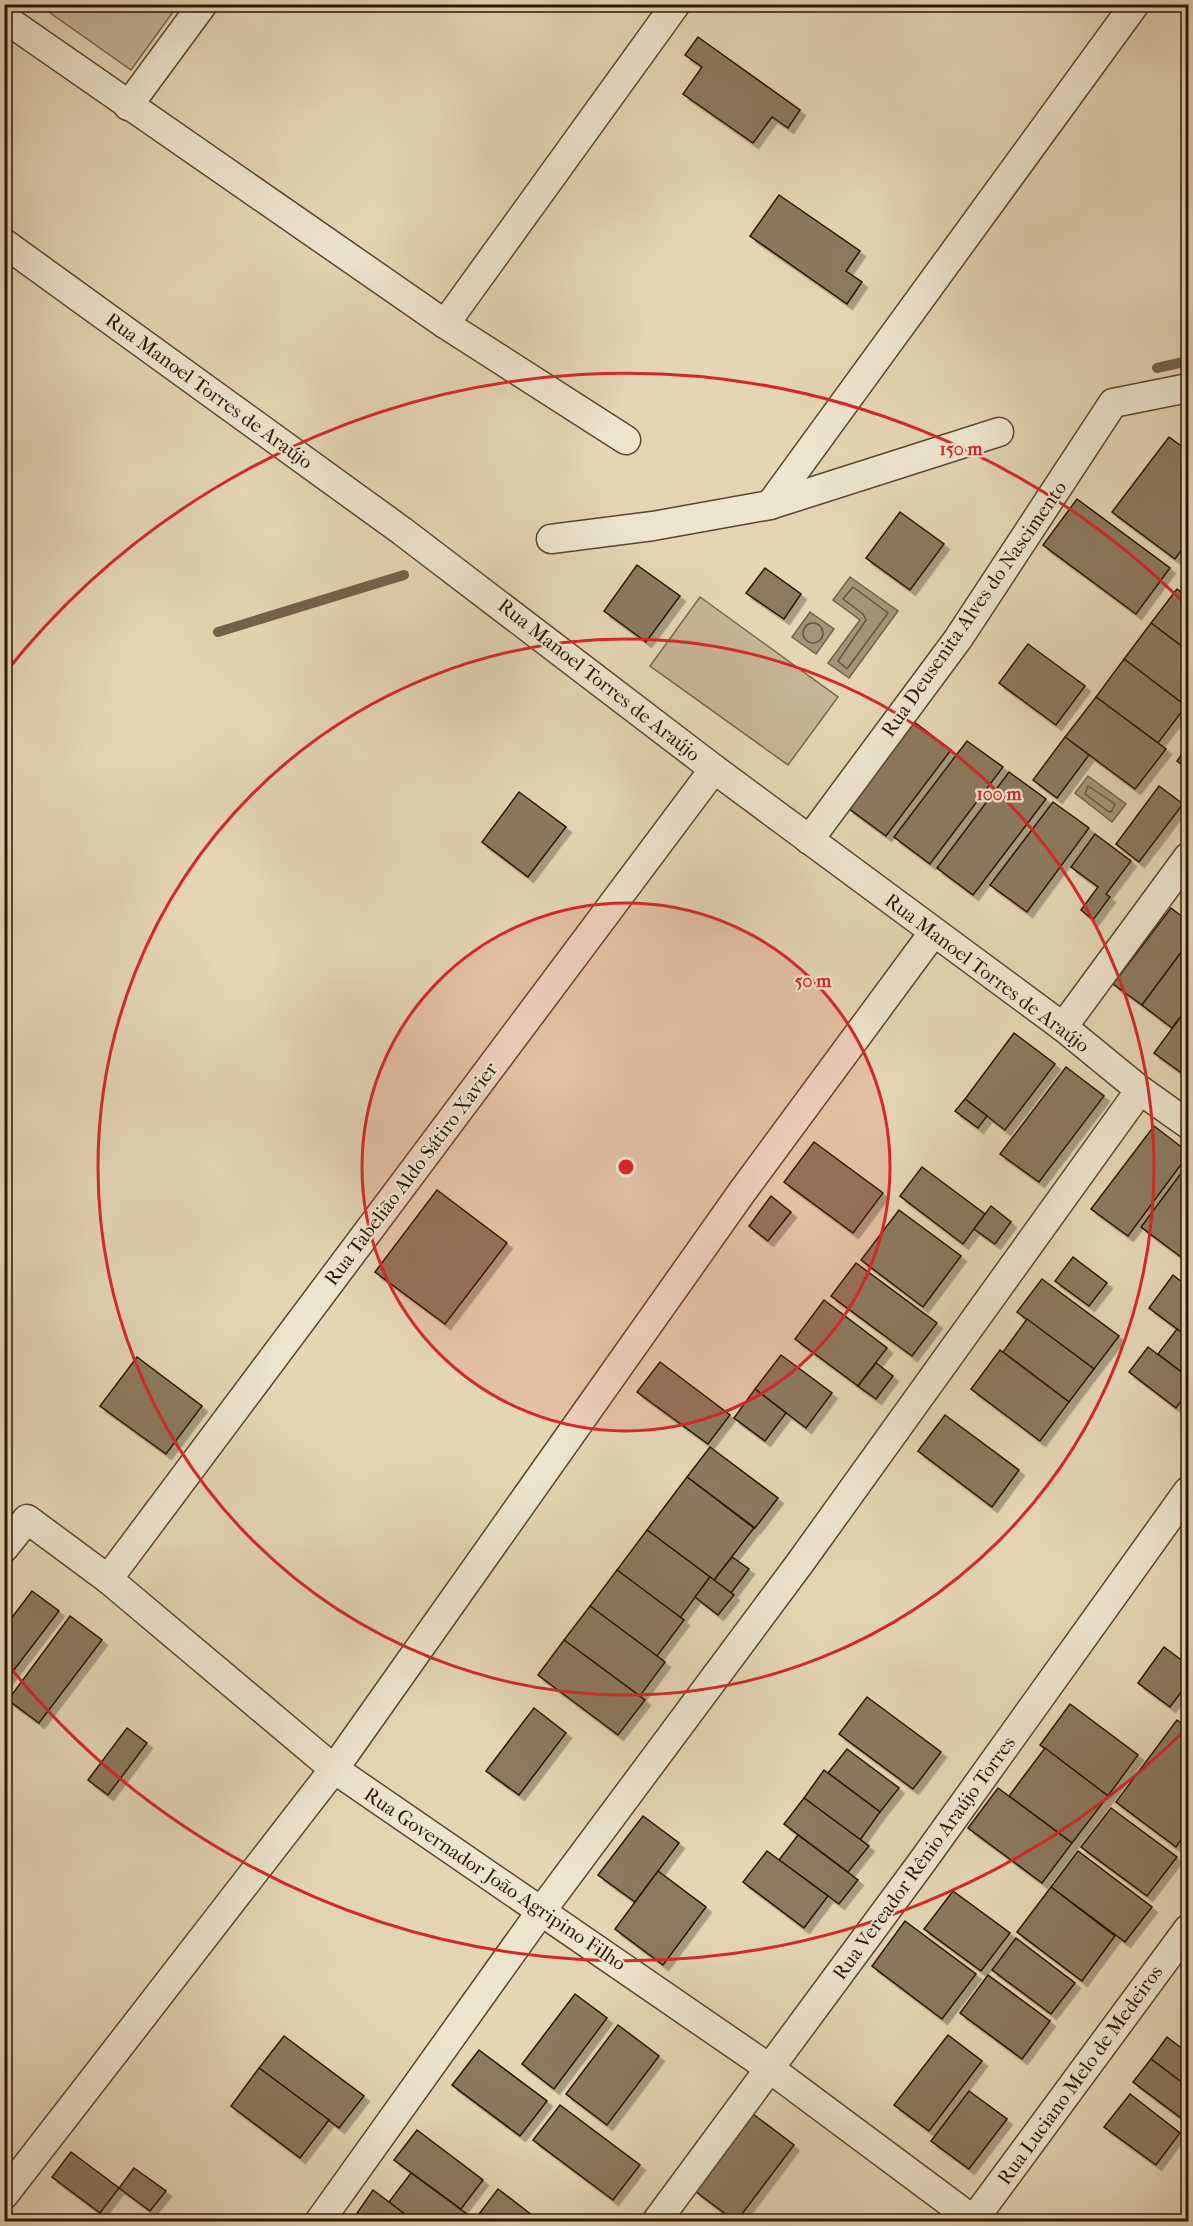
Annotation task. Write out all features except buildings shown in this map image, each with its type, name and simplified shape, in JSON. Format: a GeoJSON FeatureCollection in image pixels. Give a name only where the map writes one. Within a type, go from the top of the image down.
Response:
{"type":"FeatureCollection","features":[{"type":"Feature","properties":{"kind":"street"},"geometry":{"type":"LineString","coordinates":[[128,106],[203,4]]}},
{"type":"Feature","properties":{"kind":"street"},"geometry":{"type":"LineString","coordinates":[[445,324],[675,4]]}},
{"type":"Feature","properties":{"kind":"street"},"geometry":{"type":"LineString","coordinates":[[770,505],[1135,4]]}},
{"type":"Feature","properties":{"kind":"street"},"geometry":{"type":"LineString","coordinates":[[4,18],[445,324],[626,440]]}},
{"type":"Feature","properties":{"kind":"street","name":"Rua Manoel Torres de Araújo"},"geometry":{"type":"LineString","coordinates":[[4,243],[385,518],[714,769],[1063,1027],[1140,1090],[1188,1124]]}},
{"type":"Feature","properties":{"kind":"street","name":"Rua Deusenita Alves do Nascimento"},"geometry":{"type":"LineString","coordinates":[[809,840],[958,639],[1113,403],[1188,388]]}},
{"type":"Feature","properties":{"kind":"street"},"geometry":{"type":"LineString","coordinates":[[551,539],[653,526],[770,505],[999,432]]}},
{"type":"Feature","properties":{"kind":"street","name":"Rua Tabelião Aldo Sátiro Xavier"},"geometry":{"type":"LineString","coordinates":[[108,1579],[714,769]]}},
{"type":"Feature","properties":{"kind":"street"},"geometry":{"type":"LineString","coordinates":[[1063,1027],[1188,857]]}},
{"type":"Feature","properties":{"kind":"street"},"geometry":{"type":"LineString","coordinates":[[4,2195],[334,1769],[735,1202],[933,933]]}},
{"type":"Feature","properties":{"kind":"street"},"geometry":{"type":"LineString","coordinates":[[319,2222],[542,1910],[807,1554],[1140,1090]]}},
{"type":"Feature","properties":{"kind":"street","name":"Rua Vereador Rênio Araújo Torres"},"geometry":{"type":"LineString","coordinates":[[656,2222],[936,1843],[1188,1491]]}},
{"type":"Feature","properties":{"kind":"street","name":"Rua Governador João Agripino Filho"},"geometry":{"type":"LineString","coordinates":[[4,1548],[27,1518],[108,1579],[334,1769],[769,2068],[974,2221]]}},
{"type":"Feature","properties":{"kind":"street","name":"Rua Luciano Melo de Medeiros"},"geometry":{"type":"LineString","coordinates":[[974,2221],[1188,1929]]}},
{"type":"Feature","properties":{"kind":"shaded area"},"geometry":{"type":"Polygon","coordinates":[[[39,5],[178,5],[131,70],[39,5]]]}},
{"type":"Feature","properties":{"kind":"shaded area"},"geometry":{"type":"Polygon","coordinates":[[[700,597],[838,697],[788,765],[650,666],[700,597]]]}},
{"type":"Feature","properties":{"kind":"water"},"geometry":{"type":"Polygon","coordinates":[[[850,577],[898,611],[849,678],[828,663],[860,620],[833,600],[850,577]]]}},
{"type":"Feature","properties":{"kind":"water"},"geometry":{"type":"Polygon","coordinates":[[[810,612],[834,629],[816,654],[792,637],[810,612]]]}},
{"type":"Feature","properties":{"kind":"water"},"geometry":{"type":"Polygon","coordinates":[[[1088,776],[1126,804],[1112,822],[1075,793],[1088,776]]]}},
{"type":"Feature","properties":{"kind":"waterway"},"geometry":{"type":"LineString","coordinates":[[1157,368],[1188,361]]}},
{"type":"Feature","properties":{"kind":"waterway"},"geometry":{"type":"LineString","coordinates":[[218,632],[404,575]]}}]}
